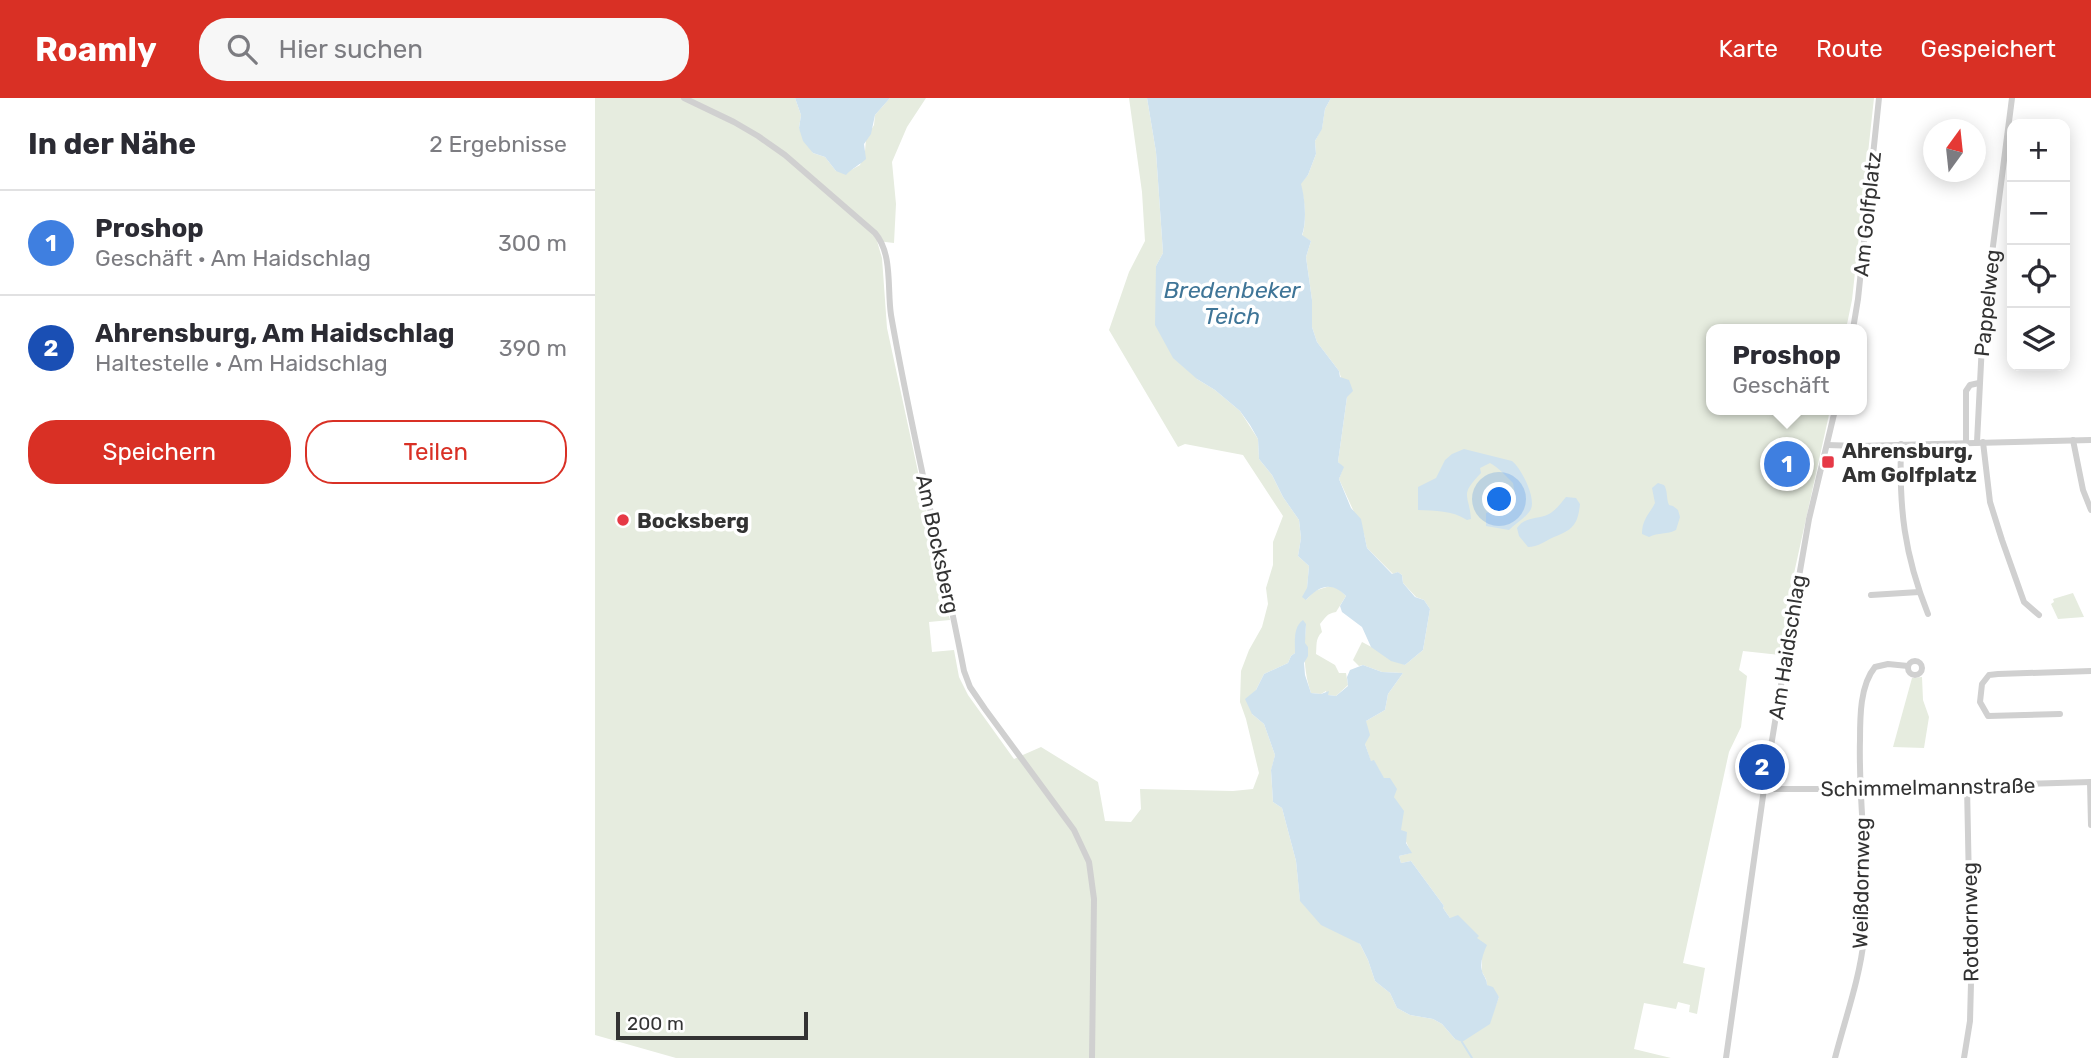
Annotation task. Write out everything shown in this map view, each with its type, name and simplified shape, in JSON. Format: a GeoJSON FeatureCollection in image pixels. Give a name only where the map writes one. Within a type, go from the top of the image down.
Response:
{"type":"FeatureCollection","features":[{"type":"Feature","properties":{"kind":"street","name":"Am Bocksberg"},"geometry":{"type":"LineString","coordinates":[[684,98],[734,122],[785,155],[876,233],[885,247],[891,310],[912,428],[964,671],[970,687],[985,709],[1075,830],[1089,862],[1094,900],[1092,1058]]}},
{"type":"Feature","properties":{"kind":"street","name":"Am Golfplatz"},"geometry":{"type":"LineString","coordinates":[[1854,324],[1879,98]]}},
{"type":"Feature","properties":{"kind":"street","name":"Pappelweg"},"geometry":{"type":"LineString","coordinates":[[2012,98],[1990,268],[1979,383],[1980,442],[1990,502],[2001,540],[2024,602],[2039,615]]}},
{"type":"Feature","properties":{"kind":"street","name":"Pappelweg"},"geometry":{"type":"LineString","coordinates":[[1966,442],[1966,391],[1970,384],[1979,383]]}},
{"type":"Feature","properties":{"kind":"street"},"geometry":{"type":"LineString","coordinates":[[1834,415],[1827,445],[2091,440]]}},
{"type":"Feature","properties":{"kind":"street"},"geometry":{"type":"LineString","coordinates":[[2073,440],[2083,490],[2091,510]]}},
{"type":"Feature","properties":{"kind":"street"},"geometry":{"type":"LineString","coordinates":[[1901,444],[1903,531],[1910,565],[1928,614]]}},
{"type":"Feature","properties":{"kind":"street","name":"Am Haidschlag"},"geometry":{"type":"LineString","coordinates":[[1726,1058],[1764,789],[1809,519],[1827,445]]}},
{"type":"Feature","properties":{"kind":"street"},"geometry":{"type":"LineString","coordinates":[[1871,595],[1919,592]]}},
{"type":"Feature","properties":{"kind":"street","name":"Weißdornweg"},"geometry":{"type":"LineString","coordinates":[[1835,1058],[1864,940],[1860,723],[1862,706],[1869,678],[1878,665],[1908,666]]}},
{"type":"Feature","properties":{"kind":"street"},"geometry":{"type":"LineString","coordinates":[[2060,714],[1988,716],[1980,702],[1982,684],[1989,676],[1998,674],[2091,671]]}},
{"type":"Feature","properties":{"kind":"street"},"geometry":{"type":"LineString","coordinates":[[2091,782],[2091,825]]}},
{"type":"Feature","properties":{"kind":"street","name":"Schimmelmannstraße"},"geometry":{"type":"LineString","coordinates":[[1764,789],[2091,782]]}},
{"type":"Feature","properties":{"kind":"street","name":"Rotdornweg"},"geometry":{"type":"LineString","coordinates":[[1963,1058],[1970,1021],[1971,983],[1967,786]]}},
{"type":"Feature","properties":{"kind":"shaded area"},"geometry":{"type":"Polygon","coordinates":[[[595,98],[795,98],[801,115],[799,128],[813,153],[825,157],[836,171],[851,170],[860,165],[875,115],[890,98],[926,98],[907,127],[892,162],[896,204],[894,243],[877,241],[882,258],[887,328],[950,620],[929,622],[932,652],[954,650],[959,677],[968,695],[1014,759],[1041,747],[1098,782],[1105,821],[1131,822],[1141,809],[1140,789],[1253,789],[1259,773],[1240,702],[1241,671],[1262,627],[1268,604],[1266,588],[1273,565],[1273,542],[1283,516],[1243,455],[1185,444],[1178,447],[1109,330],[1129,272],[1145,241],[1142,192],[1129,98],[1147,98],[1156,152],[1163,253],[1156,266],[1197,379],[1240,411],[1258,439],[1259,459],[1299,520],[1301,538],[1298,556],[1309,566],[1306,600],[1314,591],[1330,586],[1339,589],[1346,596],[1336,612],[1328,615],[1320,624],[1322,632],[1317,640],[1316,654],[1335,665],[1339,673],[1346,673],[1348,685],[1336,696],[1327,695],[1326,691],[1321,694],[1311,693],[1305,659],[1306,625],[1295,637],[1295,653],[1288,663],[1264,674],[1256,690],[1252,714],[1264,724],[1275,755],[1271,771],[1273,802],[1282,808],[1296,861],[1300,900],[1307,908],[1360,944],[1375,981],[1390,993],[1397,1008],[1410,1015],[1433,1019],[1442,1024],[1455,1039],[1494,1010],[1499,997],[1487,985],[1476,938],[1450,918],[1411,861],[1401,863],[1399,856],[1411,853],[1401,830],[1394,797],[1374,761],[1371,762],[1365,744],[1366,721],[1385,710],[1388,694],[1403,673],[1382,672],[1359,666],[1353,660],[1362,642],[1405,665],[1423,650],[1430,609],[1424,600],[1416,597],[1403,583],[1402,575],[1398,572],[1393,574],[1367,548],[1364,534],[1339,479],[1343,468],[1338,462],[1347,397],[1339,371],[1317,342],[1312,327],[1312,300],[1306,257],[1311,241],[1302,236],[1305,210],[1300,184],[1308,175],[1316,154],[1315,141],[1322,128],[1325,109],[1331,98],[1874,98],[1847,324],[1706,324],[1706,415],[1829,415],[1791,587],[1780,655],[1743,651],[1739,670],[1747,676],[1741,727],[1729,752],[1683,963],[1705,968],[1697,1014],[1689,1012],[1690,1005],[1678,1002],[1676,1009],[1644,1003],[1634,1049],[1671,1058],[676,1058],[595,1035],[595,98]]]}},
{"type":"Feature","properties":{"kind":"shaded area"},"geometry":{"type":"Polygon","coordinates":[[[2073,593],[2084,617],[2058,619],[2051,604],[2053,599],[2073,593]]]}},
{"type":"Feature","properties":{"kind":"shaded area"},"geometry":{"type":"Polygon","coordinates":[[[1922,677],[1923,700],[1929,717],[1924,748],[1893,747],[1912,678],[1922,677]]]}},
{"type":"Feature","properties":{"kind":"water"},"geometry":{"type":"Polygon","coordinates":[[[795,98],[890,98],[875,115],[871,134],[864,144],[866,159],[846,175],[836,171],[825,157],[813,153],[803,141],[799,128],[801,115],[795,98]]]}},
{"type":"Feature","properties":{"kind":"water","name":"Bredenbeker Teich"},"geometry":{"type":"Polygon","coordinates":[[[1147,98],[1331,98],[1325,109],[1322,129],[1315,141],[1316,154],[1308,175],[1301,184],[1305,210],[1302,235],[1311,241],[1306,257],[1312,300],[1312,327],[1317,342],[1339,371],[1340,377],[1349,380],[1353,391],[1347,397],[1338,462],[1344,467],[1339,479],[1351,508],[1361,519],[1367,548],[1392,574],[1398,572],[1402,575],[1403,583],[1415,597],[1424,600],[1430,609],[1423,650],[1405,665],[1391,661],[1371,647],[1362,627],[1342,612],[1340,606],[1346,596],[1341,591],[1325,587],[1306,600],[1302,597],[1307,588],[1309,566],[1298,556],[1301,538],[1299,520],[1259,459],[1258,439],[1240,411],[1173,358],[1155,325],[1156,266],[1163,253],[1156,152],[1147,98]]]}},
{"type":"Feature","properties":{"kind":"water"},"geometry":{"type":"Polygon","coordinates":[[[1464,449],[1512,461],[1523,476],[1530,490],[1531,509],[1509,530],[1486,526],[1486,513],[1502,513],[1513,505],[1515,495],[1513,483],[1490,463],[1480,468],[1481,473],[1468,491],[1471,519],[1467,520],[1455,514],[1418,510],[1418,487],[1436,478],[1445,460],[1464,449]]]}},
{"type":"Feature","properties":{"kind":"water"},"geometry":{"type":"Polygon","coordinates":[[[1658,483],[1664,485],[1669,505],[1678,510],[1680,517],[1676,530],[1649,537],[1642,534],[1642,529],[1655,503],[1652,488],[1658,483]]]}},
{"type":"Feature","properties":{"kind":"water"},"geometry":{"type":"Polygon","coordinates":[[[1566,497],[1576,498],[1580,504],[1578,517],[1570,529],[1538,545],[1528,547],[1519,536],[1517,528],[1520,524],[1549,514],[1566,497]]]}},
{"type":"Feature","properties":{"kind":"water"},"geometry":{"type":"Polygon","coordinates":[[[1303,620],[1306,624],[1305,643],[1308,647],[1308,656],[1304,663],[1305,675],[1311,693],[1329,691],[1328,695],[1336,696],[1348,686],[1347,677],[1350,670],[1363,665],[1382,672],[1403,673],[1388,694],[1385,710],[1366,721],[1370,735],[1365,744],[1371,761],[1374,760],[1384,778],[1390,778],[1397,789],[1394,797],[1404,811],[1401,830],[1407,832],[1406,843],[1412,853],[1399,856],[1401,863],[1411,861],[1450,918],[1458,915],[1479,936],[1477,938],[1487,945],[1481,967],[1487,985],[1493,987],[1499,997],[1490,1024],[1462,1042],[1433,1019],[1410,1015],[1397,1008],[1390,993],[1375,981],[1360,944],[1321,925],[1300,901],[1296,861],[1282,808],[1273,802],[1271,770],[1275,755],[1264,724],[1252,714],[1245,699],[1256,690],[1264,674],[1288,663],[1295,653],[1296,631],[1303,620]]]}},
{"type":"Feature","properties":{"kind":"waterway"},"geometry":{"type":"LineString","coordinates":[[1462,1042],[1472,1058]]}},
{"type":"Feature","properties":{"kind":"place","name":"Ahrensburg, Am Golfplatz"},"geometry":{"type":"Point","coordinates":[1828,462]}},
{"type":"Feature","properties":{"kind":"place","name":"Proshop"},"geometry":{"type":"Point","coordinates":[1787,464]}},
{"type":"Feature","properties":{"kind":"place","name":"Bocksberg"},"geometry":{"type":"Point","coordinates":[623,520]}},
{"type":"Feature","properties":{"kind":"place","name":"Ahrensburg, Am Haidschlag"},"geometry":{"type":"Point","coordinates":[1762,767]}}]}
